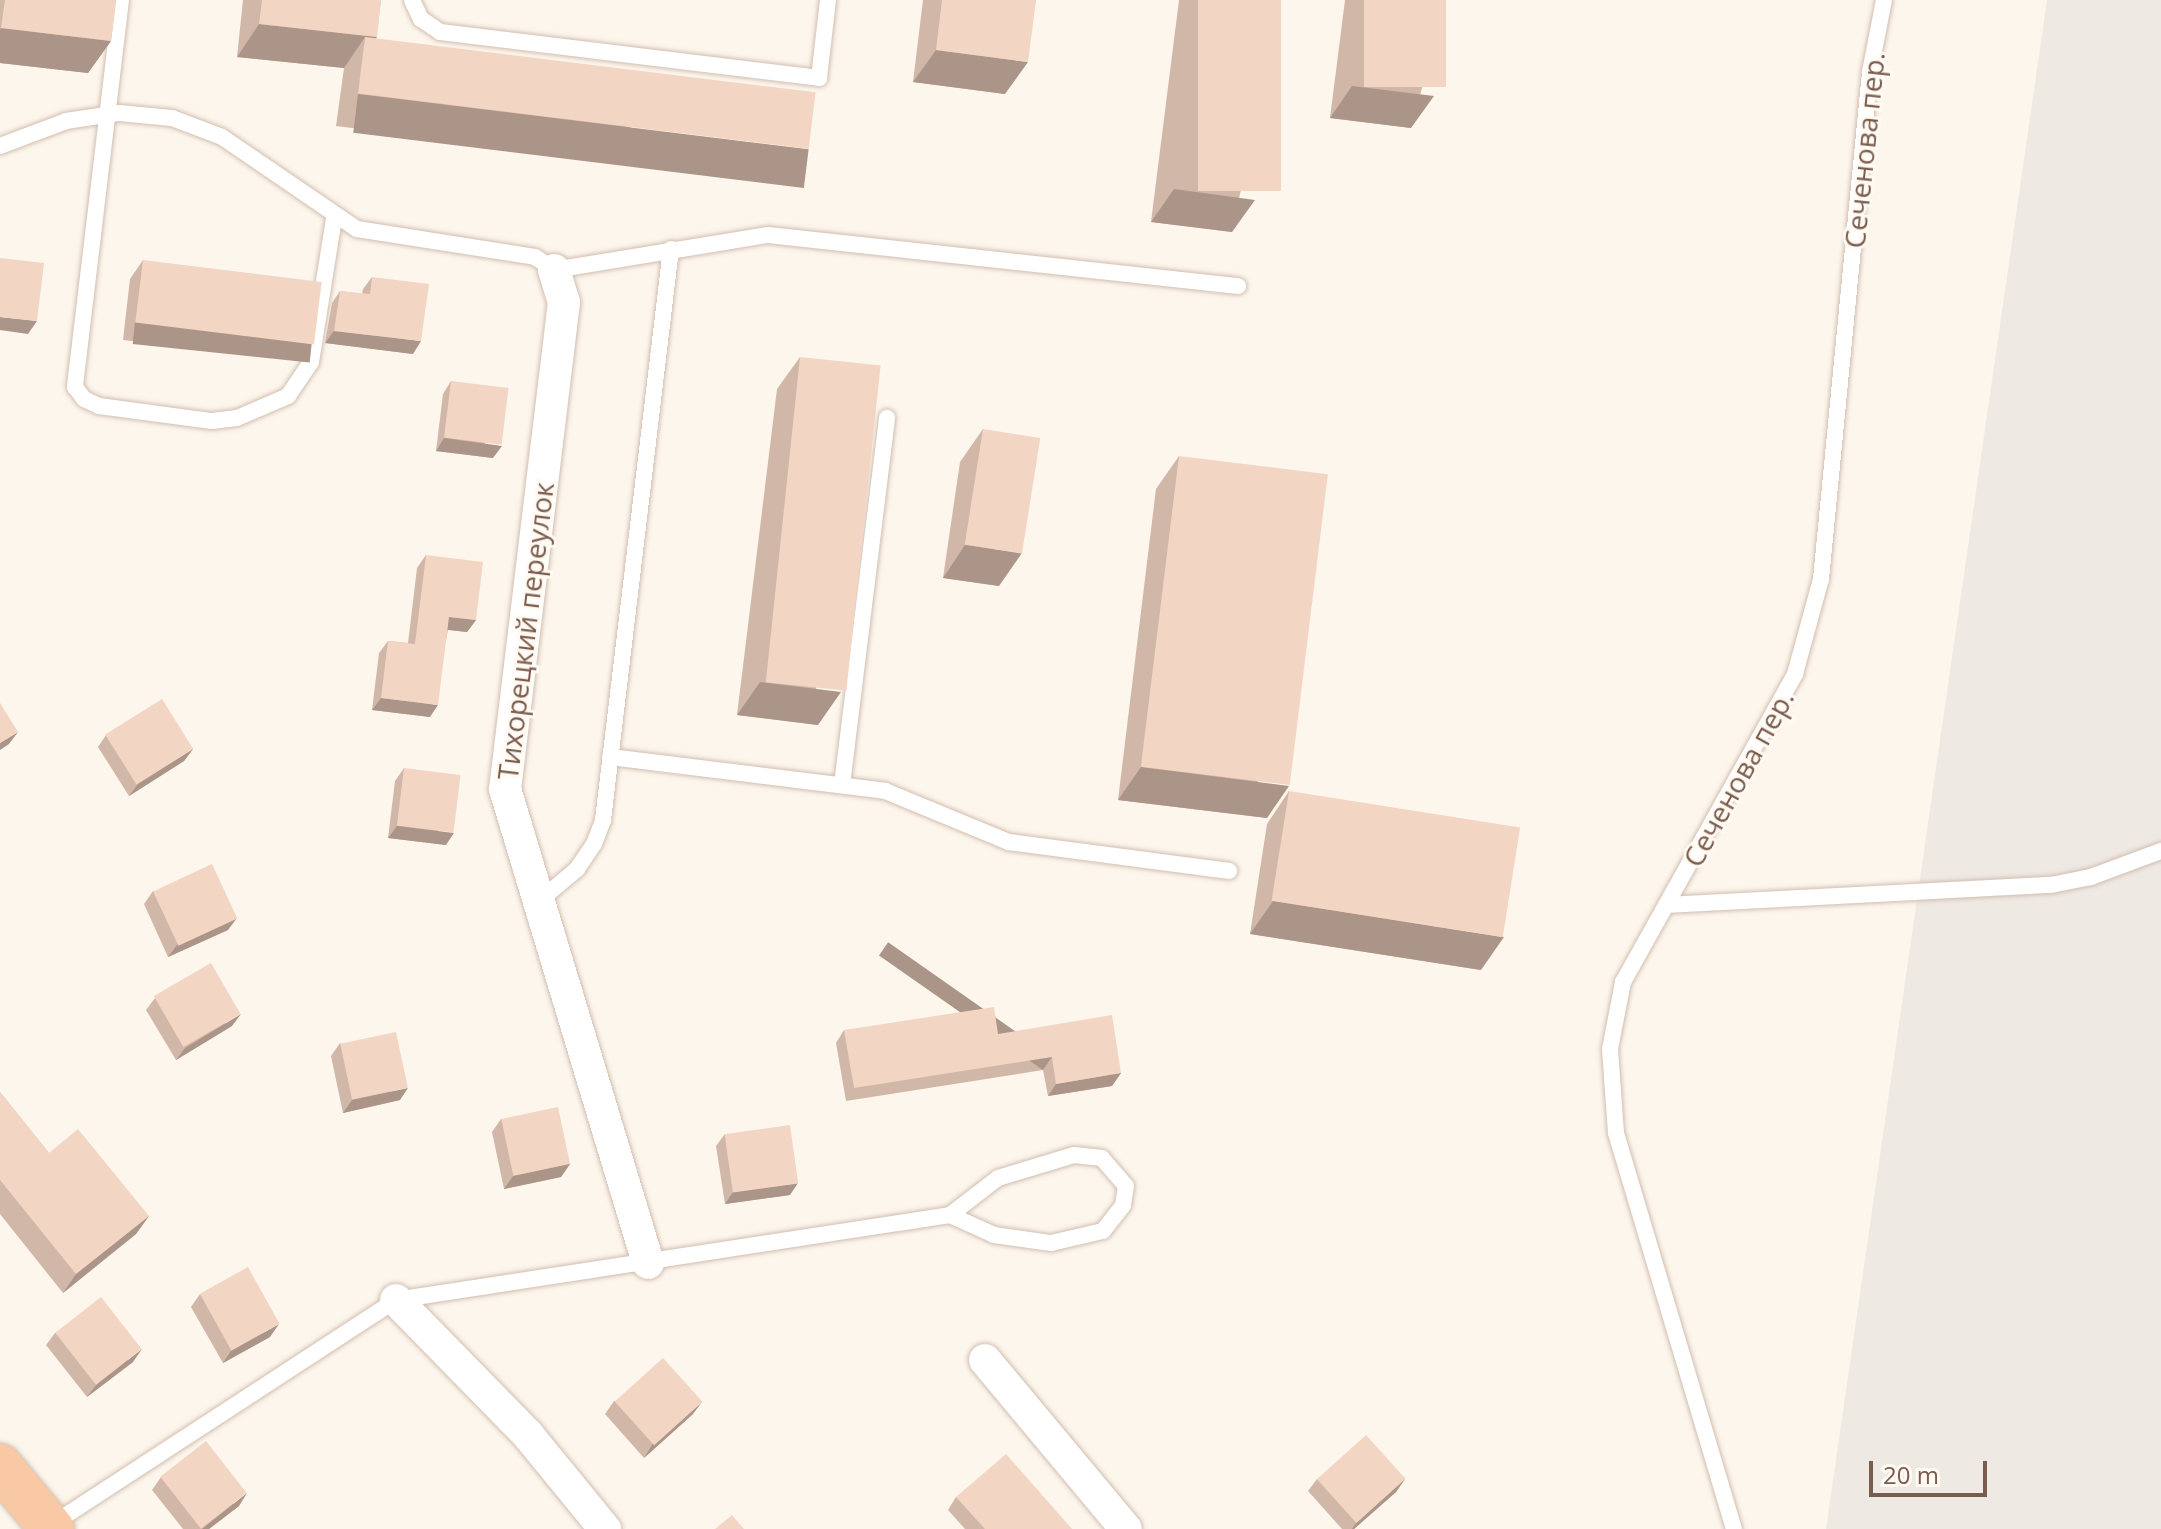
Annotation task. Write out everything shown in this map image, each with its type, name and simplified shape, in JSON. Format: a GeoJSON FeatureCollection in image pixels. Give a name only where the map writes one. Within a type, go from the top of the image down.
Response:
{"type":"FeatureCollection","features":[{"type":"Feature","properties":{"kind":"highway"},"geometry":{"type":"LineString","coordinates":[[0,1466],[49,1528]]}},
{"type":"Feature","properties":{"kind":"street","name":"Тихорецкий переулок"},"geometry":{"type":"LineString","coordinates":[[554,270],[564,302],[505,789],[648,1263]]}},
{"type":"Feature","properties":{"kind":"street"},"geometry":{"type":"LineString","coordinates":[[396,1300],[528,1435],[605,1529]]}},
{"type":"Feature","properties":{"kind":"street"},"geometry":{"type":"LineString","coordinates":[[985,1360],[1126,1529]]}},
{"type":"Feature","properties":{"kind":"lane"},"geometry":{"type":"LineString","coordinates":[[121,0],[75,387],[91,403],[212,421],[237,418],[288,396],[311,362],[334,218]]}},
{"type":"Feature","properties":{"kind":"lane"},"geometry":{"type":"LineString","coordinates":[[412,0],[421,19],[440,32],[819,78],[828,0]]}},
{"type":"Feature","properties":{"kind":"lane","name":"Сеченова пер."},"geometry":{"type":"LineString","coordinates":[[1734,1529],[1616,1133],[1610,1049],[1623,982],[1795,674],[1821,579],[1870,72],[1884,0]]}},
{"type":"Feature","properties":{"kind":"lane"},"geometry":{"type":"LineString","coordinates":[[0,146],[66,121],[108,115],[172,118],[222,137],[334,218],[383,237],[535,257],[554,270],[768,235],[1238,286]]}},
{"type":"Feature","properties":{"kind":"lane"},"geometry":{"type":"LineString","coordinates":[[539,901],[577,869],[594,844],[610,757],[671,249]]}},
{"type":"Feature","properties":{"kind":"lane"},"geometry":{"type":"LineString","coordinates":[[842,785],[887,418]]}},
{"type":"Feature","properties":{"kind":"lane"},"geometry":{"type":"LineString","coordinates":[[610,757],[885,791],[1009,842],[1229,871]]}},
{"type":"Feature","properties":{"kind":"lane"},"geometry":{"type":"LineString","coordinates":[[1666,905],[2051,885],[2091,877],[2161,851]]}},
{"type":"Feature","properties":{"kind":"lane"},"geometry":{"type":"LineString","coordinates":[[49,1528],[396,1300],[950,1215],[998,1178],[1074,1155],[1102,1158],[1117,1169],[1126,1186],[1123,1205],[1103,1231],[1051,1243],[994,1235],[950,1215]]}},
{"type":"Feature","properties":{"kind":"shaded area"},"geometry":{"type":"Polygon","coordinates":[[[2047,0],[2161,0],[2161,1529],[1826,1529],[2047,0]]]}},
{"type":"Feature","properties":{"kind":"building"},"geometry":{"type":"Polygon","coordinates":[[[5,0],[116,0],[111,41],[1,28],[5,0]]]}},
{"type":"Feature","properties":{"kind":"building"},"geometry":{"type":"Polygon","coordinates":[[[262,0],[381,0],[377,37],[259,24],[262,0]]]}},
{"type":"Feature","properties":{"kind":"building"},"geometry":{"type":"Polygon","coordinates":[[[942,0],[1036,0],[1028,62],[936,50],[942,0]]]}},
{"type":"Feature","properties":{"kind":"building"},"geometry":{"type":"Polygon","coordinates":[[[1198,0],[1281,0],[1281,191],[1198,191],[1198,0]]]}},
{"type":"Feature","properties":{"kind":"building"},"geometry":{"type":"Polygon","coordinates":[[[1364,0],[1446,0],[1446,87],[1364,87],[1364,0]]]}},
{"type":"Feature","properties":{"kind":"building"},"geometry":{"type":"Polygon","coordinates":[[[365,37],[816,92],[809,149],[358,94],[365,37]]]}},
{"type":"Feature","properties":{"kind":"building"},"geometry":{"type":"Polygon","coordinates":[[[0,258],[44,263],[37,321],[0,317],[0,258]]]}},
{"type":"Feature","properties":{"kind":"building"},"geometry":{"type":"Polygon","coordinates":[[[143,260],[322,282],[314,344],[135,323],[143,260]]]}},
{"type":"Feature","properties":{"kind":"building"},"geometry":{"type":"Polygon","coordinates":[[[372,277],[429,284],[421,341],[334,331],[340,291],[370,294],[372,277]]]}},
{"type":"Feature","properties":{"kind":"building"},"geometry":{"type":"Polygon","coordinates":[[[800,357],[881,365],[846,691],[766,682],[800,357]]]}},
{"type":"Feature","properties":{"kind":"building"},"geometry":{"type":"Polygon","coordinates":[[[451,381],[509,388],[502,445],[444,438],[451,381]]]}},
{"type":"Feature","properties":{"kind":"building"},"geometry":{"type":"Polygon","coordinates":[[[983,429],[1040,438],[1022,554],[965,545],[983,429]]]}},
{"type":"Feature","properties":{"kind":"building"},"geometry":{"type":"Polygon","coordinates":[[[1179,456],[1328,474],[1290,785],[1141,767],[1179,456]]]}},
{"type":"Feature","properties":{"kind":"building"},"geometry":{"type":"Polygon","coordinates":[[[426,555],[483,562],[476,620],[449,617],[438,705],[381,698],[388,641],[415,644],[426,555]]]}},
{"type":"Feature","properties":{"kind":"building"},"geometry":{"type":"Polygon","coordinates":[[[162,699],[193,749],[136,785],[105,735],[162,699]]]}},
{"type":"Feature","properties":{"kind":"building"},"geometry":{"type":"Polygon","coordinates":[[[0,703],[18,732],[0,743],[0,703]]]}},
{"type":"Feature","properties":{"kind":"building"},"geometry":{"type":"Polygon","coordinates":[[[404,768],[461,775],[454,833],[397,826],[404,768]]]}},
{"type":"Feature","properties":{"kind":"building"},"geometry":{"type":"Polygon","coordinates":[[[1289,791],[1520,828],[1503,937],[1272,901],[1289,791]]]}},
{"type":"Feature","properties":{"kind":"building"},"geometry":{"type":"Polygon","coordinates":[[[212,864],[237,918],[178,946],[153,891],[212,864]]]}},
{"type":"Feature","properties":{"kind":"building"},"geometry":{"type":"Polygon","coordinates":[[[211,963],[240,1014],[183,1047],[154,996],[211,963]]]}},
{"type":"Feature","properties":{"kind":"building"},"geometry":{"type":"Polygon","coordinates":[[[994,1007],[998,1034],[1112,1015],[1121,1073],[1056,1084],[1052,1057],[854,1088],[844,1030],[994,1007]]]}},
{"type":"Feature","properties":{"kind":"building"},"geometry":{"type":"Polygon","coordinates":[[[396,1032],[408,1088],[352,1100],[340,1044],[396,1032]]]}},
{"type":"Feature","properties":{"kind":"building"},"geometry":{"type":"Polygon","coordinates":[[[0,1092],[49,1153],[78,1129],[149,1216],[76,1274],[0,1180],[0,1092]]]}},
{"type":"Feature","properties":{"kind":"building"},"geometry":{"type":"Polygon","coordinates":[[[558,1107],[570,1164],[513,1176],[501,1119],[558,1107]]]}},
{"type":"Feature","properties":{"kind":"building"},"geometry":{"type":"Polygon","coordinates":[[[790,1125],[798,1183],[733,1193],[725,1134],[790,1125]]]}},
{"type":"Feature","properties":{"kind":"building"},"geometry":{"type":"Polygon","coordinates":[[[248,1267],[280,1324],[231,1351],[200,1294],[248,1267]]]}},
{"type":"Feature","properties":{"kind":"building"},"geometry":{"type":"Polygon","coordinates":[[[101,1297],[142,1349],[96,1385],[55,1333],[101,1297]]]}},
{"type":"Feature","properties":{"kind":"building"},"geometry":{"type":"Polygon","coordinates":[[[663,1358],[702,1402],[654,1445],[615,1401],[663,1358]]]}},
{"type":"Feature","properties":{"kind":"building"},"geometry":{"type":"Polygon","coordinates":[[[1366,1435],[1405,1479],[1356,1523],[1317,1479],[1366,1435]]]}},
{"type":"Feature","properties":{"kind":"building"},"geometry":{"type":"Polygon","coordinates":[[[206,1441],[247,1493],[201,1529],[160,1477],[206,1441]]]}},
{"type":"Feature","properties":{"kind":"building"},"geometry":{"type":"Polygon","coordinates":[[[1006,1454],[1072,1529],[985,1529],[956,1497],[1006,1454]]]}},
{"type":"Feature","properties":{"kind":"building"},"geometry":{"type":"Polygon","coordinates":[[[732,1515],[744,1529],[715,1529],[732,1515]]]}}]}
